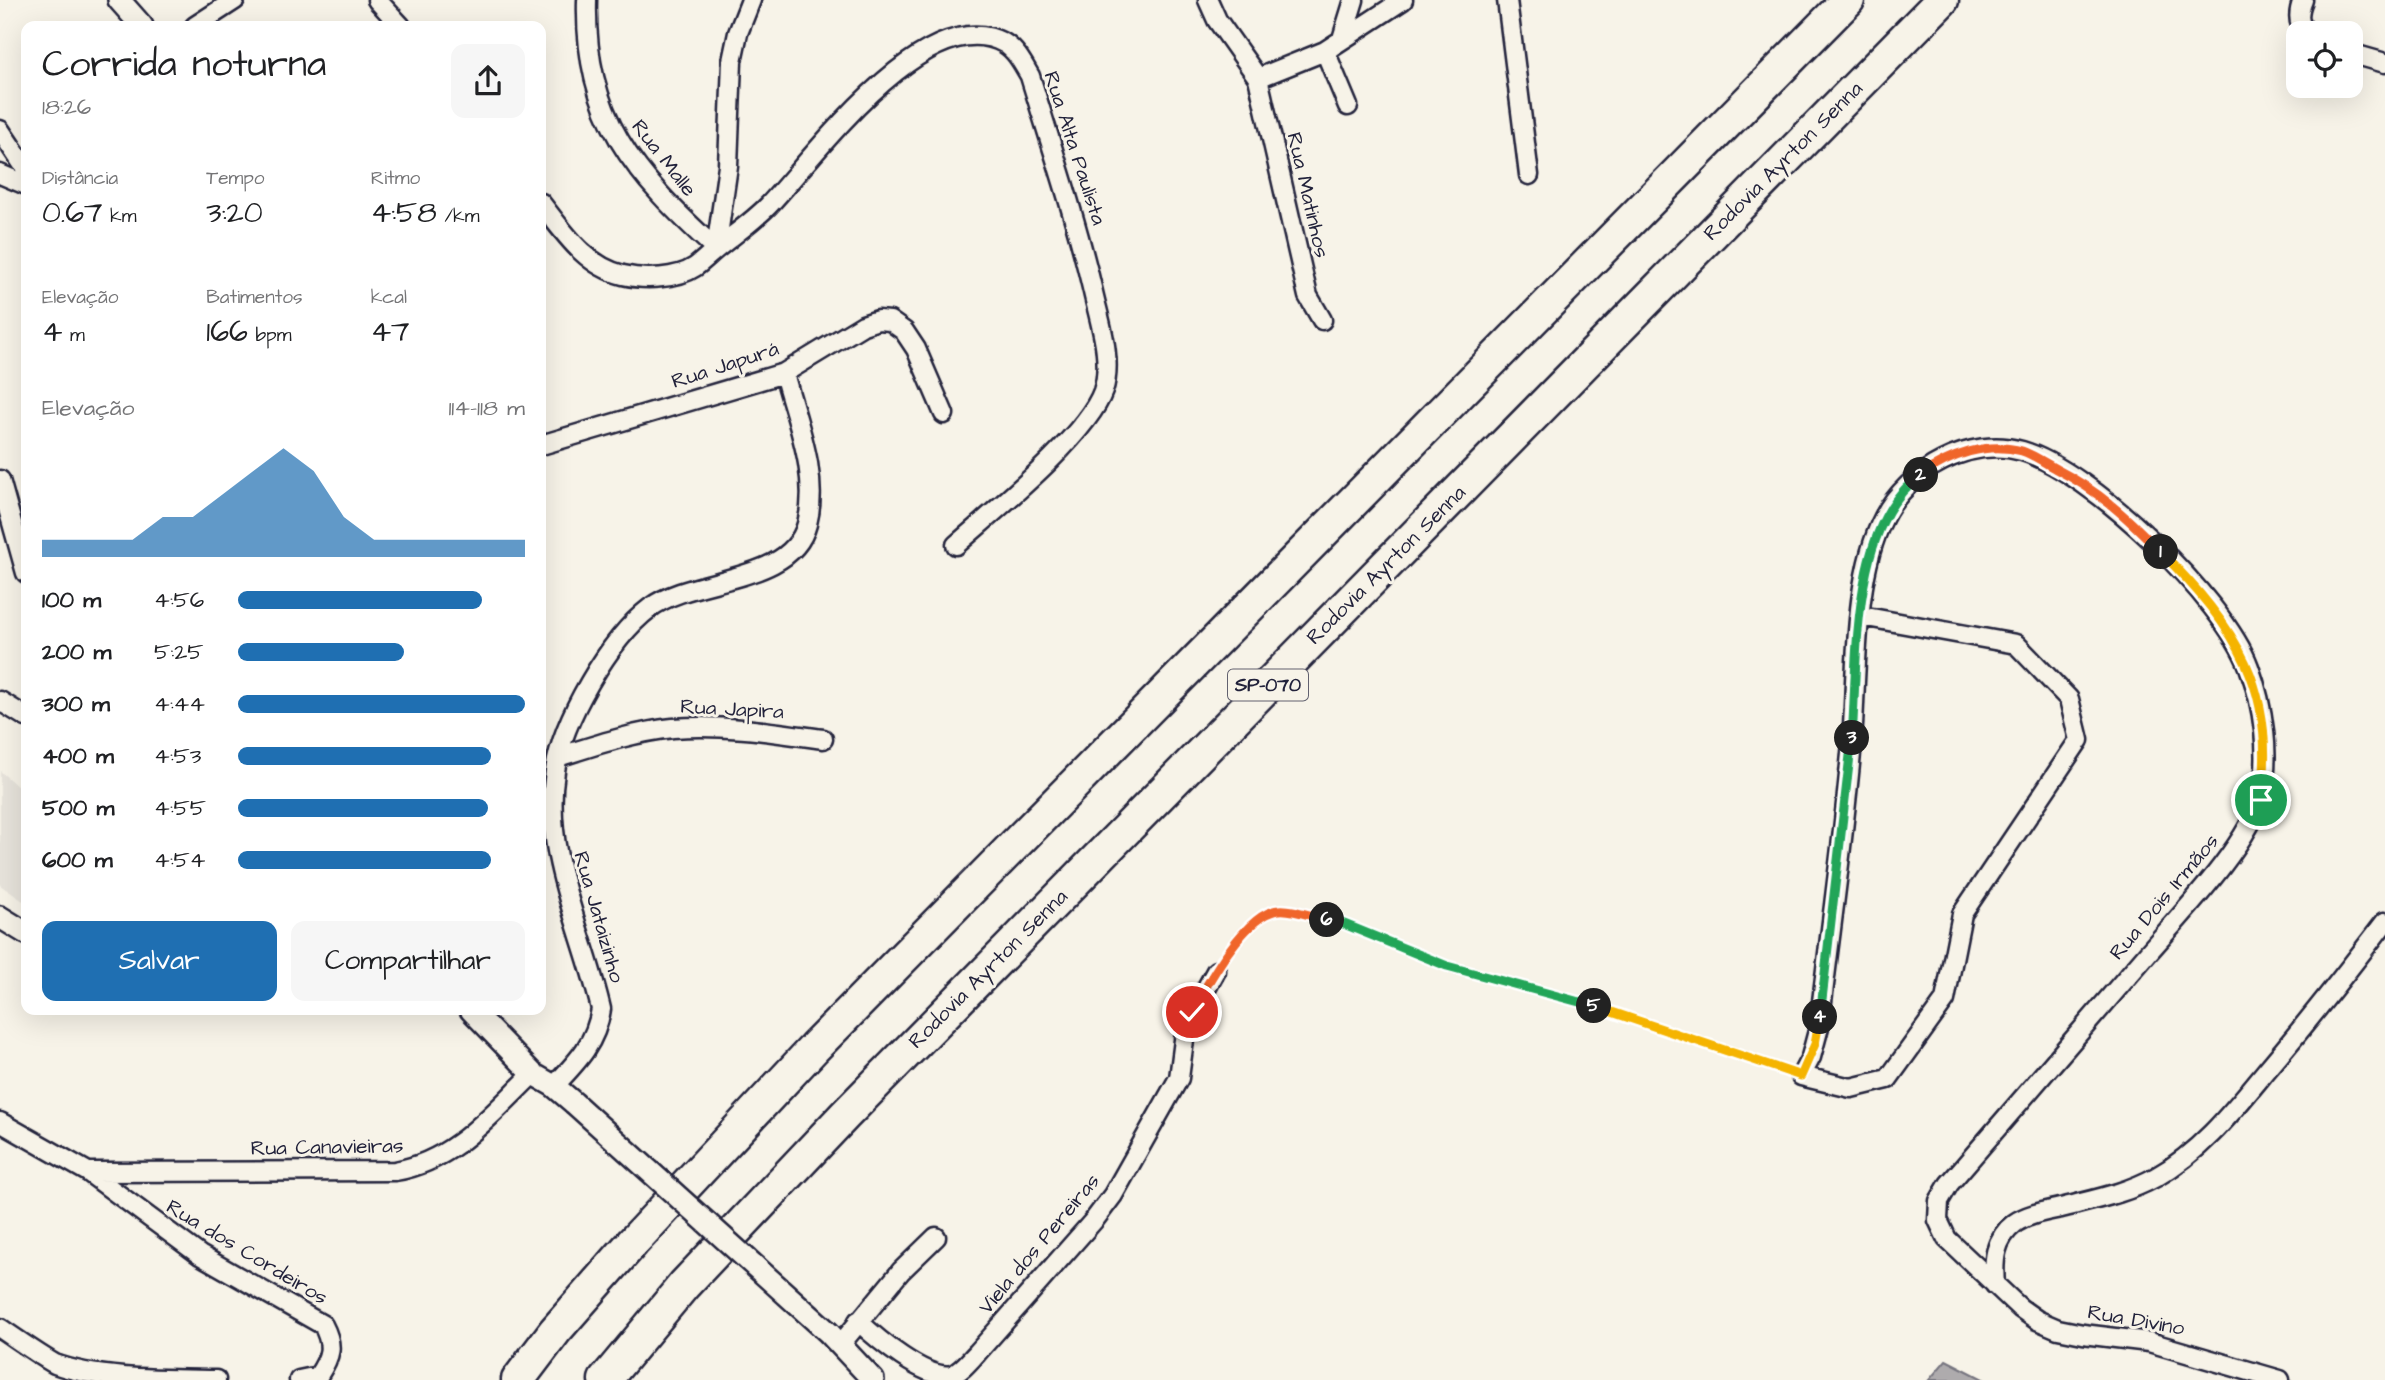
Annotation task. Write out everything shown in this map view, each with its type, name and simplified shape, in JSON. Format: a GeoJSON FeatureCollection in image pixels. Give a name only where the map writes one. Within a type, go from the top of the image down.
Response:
{"type":"FeatureCollection","features":[{"type":"Feature","properties":{"kind":"highway","name":"SP-070"},"geometry":{"type":"LineString","coordinates":[[517,1380],[555,1331],[633,1242],[814,1048],[1848,0]]}},
{"type":"Feature","properties":{"kind":"highway","name":"Rodovia Ayrton Senna"},"geometry":{"type":"LineString","coordinates":[[605,1380],[684,1285],[845,1115],[1942,0]]}},
{"type":"Feature","properties":{"kind":"street"},"geometry":{"type":"LineString","coordinates":[[119,0],[138,21]]}},
{"type":"Feature","properties":{"kind":"street"},"geometry":{"type":"LineString","coordinates":[[203,21],[235,0]]}},
{"type":"Feature","properties":{"kind":"street"},"geometry":{"type":"LineString","coordinates":[[377,0],[396,21]]}},
{"type":"Feature","properties":{"kind":"street","name":"Rua Malle"},"geometry":{"type":"LineString","coordinates":[[587,0],[586,37],[597,94],[614,134],[665,202],[716,249]]}},
{"type":"Feature","properties":{"kind":"street"},"geometry":{"type":"LineString","coordinates":[[716,249],[728,166],[732,61],[738,33],[751,0]]}},
{"type":"Feature","properties":{"kind":"street"},"geometry":{"type":"LineString","coordinates":[[1208,0],[1217,20],[1258,78],[1325,51],[1403,0]]}},
{"type":"Feature","properties":{"kind":"street"},"geometry":{"type":"LineString","coordinates":[[1342,39],[1354,0]]}},
{"type":"Feature","properties":{"kind":"street"},"geometry":{"type":"LineString","coordinates":[[1507,0],[1529,175]]}},
{"type":"Feature","properties":{"kind":"street"},"geometry":{"type":"LineString","coordinates":[[2300,21],[2299,10],[2303,0]]}},
{"type":"Feature","properties":{"kind":"street","name":"Rua Alta Paulista"},"geometry":{"type":"LineString","coordinates":[[546,209],[573,244],[600,266],[623,275],[671,276],[694,268],[768,206],[857,104],[892,74],[929,50],[956,38],[984,36],[1004,44],[1018,56],[1030,76],[1080,235],[1105,343],[1106,375],[1097,401],[1071,437],[956,545]]}},
{"type":"Feature","properties":{"kind":"street"},"geometry":{"type":"LineString","coordinates":[[1325,51],[1348,106]]}},
{"type":"Feature","properties":{"kind":"street"},"geometry":{"type":"LineString","coordinates":[[2363,57],[2385,63]]}},
{"type":"Feature","properties":{"kind":"street","name":"Rua Matinhos"},"geometry":{"type":"LineString","coordinates":[[1258,78],[1308,296],[1322,320]]}},
{"type":"Feature","properties":{"kind":"street"},"geometry":{"type":"LineString","coordinates":[[0,130],[21,162]]}},
{"type":"Feature","properties":{"kind":"street"},"geometry":{"type":"LineString","coordinates":[[0,174],[21,183]]}},
{"type":"Feature","properties":{"kind":"street","name":"Rua Japurá"},"geometry":{"type":"LineString","coordinates":[[546,444],[784,373],[863,325],[878,320],[890,321],[904,331],[916,349],[944,414]]}},
{"type":"Feature","properties":{"kind":"street","name":"Rua Jataizinho"},"geometry":{"type":"LineString","coordinates":[[554,1086],[589,1047],[598,1028],[601,1009],[564,884],[555,843],[553,801],[558,757],[580,699],[602,662],[624,634],[650,608],[687,589],[781,560],[797,545],[806,527],[811,504],[809,472],[784,373]]}},
{"type":"Feature","properties":{"kind":"street","name":"Rua Dois Irmãos"},"geometry":{"type":"LineString","coordinates":[[1801,1076],[1811,1057],[1819,1027],[1852,747],[1863,588],[1872,542],[1885,513],[1906,486],[1941,461],[1973,450],[1998,447],[2024,452],[2084,484],[2120,510],[2181,571],[2236,640],[2249,667],[2260,712],[2266,766],[2261,800],[2241,840],[2193,900],[1949,1184],[1939,1201],[1938,1220],[1947,1238],[1996,1285]]}},
{"type":"Feature","properties":{"kind":"street"},"geometry":{"type":"LineString","coordinates":[[0,480],[21,555]]}},
{"type":"Feature","properties":{"kind":"street"},"geometry":{"type":"LineString","coordinates":[[1801,1076],[1851,1088],[1888,1079],[1945,1000],[1962,914],[2079,740],[2069,698],[2016,644],[1861,616]]}},
{"type":"Feature","properties":{"kind":"street"},"geometry":{"type":"LineString","coordinates":[[0,701],[21,714]]}},
{"type":"Feature","properties":{"kind":"street","name":"Rua Japira"},"geometry":{"type":"LineString","coordinates":[[558,757],[621,737],[672,728],[721,727],[823,739]]}},
{"type":"Feature","properties":{"kind":"street"},"geometry":{"type":"LineString","coordinates":[[0,917],[21,930]]}},
{"type":"Feature","properties":{"kind":"street"},"geometry":{"type":"LineString","coordinates":[[1996,1285],[1993,1263],[1996,1249],[2014,1224],[2029,1216],[2122,1193],[2156,1177],[2189,1156],[2225,1120],[2324,1002],[2385,922]]}},
{"type":"Feature","properties":{"kind":"street","name":"Viela dos Pereiras"},"geometry":{"type":"LineString","coordinates":[[858,1321],[896,1353],[934,1375],[949,1376],[956,1373],[977,1353],[1113,1195],[1179,1078],[1186,1025],[1216,971]]}},
{"type":"Feature","properties":{"kind":"street"},"geometry":{"type":"LineString","coordinates":[[476,1015],[533,1074],[574,1102],[835,1339],[873,1380]]}},
{"type":"Feature","properties":{"kind":"street","name":"Rua Canavieiras"},"geometry":{"type":"LineString","coordinates":[[88,1172],[395,1171],[415,1168],[459,1146],[533,1074]]}},
{"type":"Feature","properties":{"kind":"street","name":"Rua dos Cordeiros"},"geometry":{"type":"LineString","coordinates":[[0,1122],[88,1172],[200,1255],[323,1325],[331,1340],[327,1361],[318,1376],[299,1380]]}},
{"type":"Feature","properties":{"kind":"street"},"geometry":{"type":"LineString","coordinates":[[835,1339],[858,1321],[936,1237]]}},
{"type":"Feature","properties":{"kind":"street","name":"Rua Divino"},"geometry":{"type":"LineString","coordinates":[[1996,1285],[2020,1308],[2059,1329],[2149,1342],[2280,1380]]}},
{"type":"Feature","properties":{"kind":"street"},"geometry":{"type":"LineString","coordinates":[[0,1328],[56,1364],[83,1373],[119,1378],[216,1380]]}},
{"type":"Feature","properties":{"kind":"path"},"geometry":{"type":"LineString","coordinates":[[1216,971],[1253,922],[1279,910],[1344,924],[1447,966],[1624,1015],[1801,1076]]}},
{"type":"Feature","properties":{"kind":"shaded area"},"geometry":{"type":"Polygon","coordinates":[[[0,771],[21,790],[21,900],[0,885],[0,771]]]}},
{"type":"Feature","properties":{"kind":"shaded area"},"geometry":{"type":"Polygon","coordinates":[[[1946,1360],[1985,1380],[1929,1380],[1946,1360]]]}},
{"type":"Feature","properties":{"kind":"route"},"geometry":{"type":"LineString","coordinates":[[1192,1012],[1216,971],[1253,922],[1279,910],[1344,924],[1447,966],[1624,1015],[1801,1076],[1811,1057],[1819,1027],[1852,747],[1863,588],[1872,542],[1885,513],[1906,486],[1941,461],[1973,450],[1998,447],[2024,452],[2084,484],[2120,510],[2181,571],[2236,640],[2249,667],[2260,712],[2266,766],[2261,800]]}}]}
